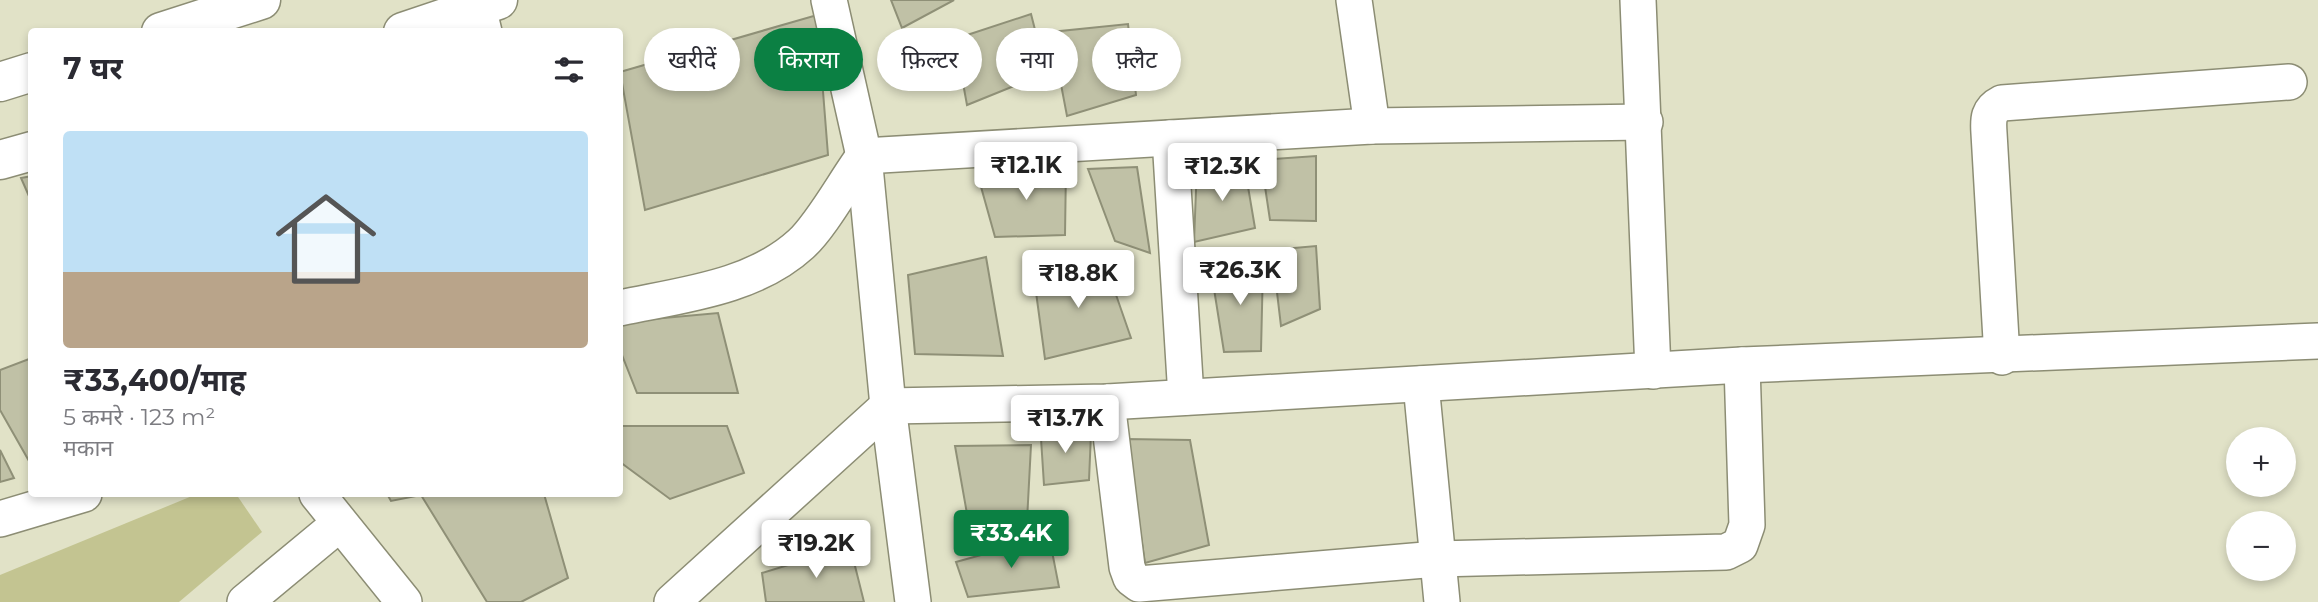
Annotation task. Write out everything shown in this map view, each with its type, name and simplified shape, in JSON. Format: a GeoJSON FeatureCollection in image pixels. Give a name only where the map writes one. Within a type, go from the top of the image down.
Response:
{"type":"FeatureCollection","features":[{"type":"Feature","properties":{"kind":"street"},"geometry":{"type":"LineString","coordinates":[[174,28],[261,0]]}},
{"type":"Feature","properties":{"kind":"street"},"geometry":{"type":"LineString","coordinates":[[829,0],[864,156],[888,406],[913,602]]}},
{"type":"Feature","properties":{"kind":"street"},"geometry":{"type":"LineString","coordinates":[[1354,0],[1372,126]]}},
{"type":"Feature","properties":{"kind":"street"},"geometry":{"type":"LineString","coordinates":[[1638,0],[1653,371]]}},
{"type":"Feature","properties":{"kind":"street"},"geometry":{"type":"LineString","coordinates":[[421,28],[487,13]]}},
{"type":"Feature","properties":{"kind":"street"},"geometry":{"type":"LineString","coordinates":[[0,82],[28,73]]}},
{"type":"Feature","properties":{"kind":"street"},"geometry":{"type":"LineString","coordinates":[[2002,357],[1988,118],[1993,108],[2002,103],[2289,82]]}},
{"type":"Feature","properties":{"kind":"street"},"geometry":{"type":"LineString","coordinates":[[864,156],[1372,126],[1645,122]]}},
{"type":"Feature","properties":{"kind":"street"},"geometry":{"type":"LineString","coordinates":[[1170,138],[1186,397]]}},
{"type":"Feature","properties":{"kind":"street"},"geometry":{"type":"LineString","coordinates":[[0,160],[28,151]]}},
{"type":"Feature","properties":{"kind":"street"},"geometry":{"type":"LineString","coordinates":[[623,307],[712,288],[765,271],[803,243],[864,156]]}},
{"type":"Feature","properties":{"kind":"street"},"geometry":{"type":"LineString","coordinates":[[672,602],[888,406],[1107,402],[1742,365],[2002,357],[2318,341]]}},
{"type":"Feature","properties":{"kind":"street"},"geometry":{"type":"LineString","coordinates":[[1107,402],[1131,578],[1139,583],[1149,584],[1257,589],[1437,559],[1726,552],[1740,545],[1747,525],[1742,365]]}},
{"type":"Feature","properties":{"kind":"street"},"geometry":{"type":"LineString","coordinates":[[1421,383],[1442,602]]}},
{"type":"Feature","properties":{"kind":"street"},"geometry":{"type":"LineString","coordinates":[[0,519],[74,497]]}},
{"type":"Feature","properties":{"kind":"street"},"geometry":{"type":"LineString","coordinates":[[319,497],[404,602]]}},
{"type":"Feature","properties":{"kind":"street"},"geometry":{"type":"LineString","coordinates":[[245,602],[339,524]]}},
{"type":"Feature","properties":{"kind":"green space"},"geometry":{"type":"Polygon","coordinates":[[[190,497],[238,497],[262,532],[179,602],[0,602],[0,575],[190,497]]]}},
{"type":"Feature","properties":{"kind":"building"},"geometry":{"type":"Polygon","coordinates":[[[891,0],[954,0],[902,28],[891,0]]]}},
{"type":"Feature","properties":{"kind":"building"},"geometry":{"type":"Polygon","coordinates":[[[1031,14],[1035,28],[996,28],[996,91],[1002,91],[967,105],[964,91],[982,91],[982,30],[1031,14]]]}},
{"type":"Feature","properties":{"kind":"building"},"geometry":{"type":"Polygon","coordinates":[[[817,15],[818,28],[772,28],[817,15]]]}},
{"type":"Feature","properties":{"kind":"building"},"geometry":{"type":"Polygon","coordinates":[[[1128,24],[1128,28],[1092,28],[1092,91],[1136,91],[1136,95],[1067,116],[1062,91],[1078,91],[1078,29],[1128,24]]]}},
{"type":"Feature","properties":{"kind":"building"},"geometry":{"type":"Polygon","coordinates":[[[754,33],[754,91],[823,91],[828,155],[645,210],[623,89],[623,71],[644,65],[644,91],[740,91],[740,37],[754,33]]]}},
{"type":"Feature","properties":{"kind":"building"},"geometry":{"type":"Polygon","coordinates":[[[1316,156],[1316,221],[1270,220],[1261,160],[1316,156]]]}},
{"type":"Feature","properties":{"kind":"building"},"geometry":{"type":"Polygon","coordinates":[[[1197,165],[1245,169],[1255,228],[1194,242],[1197,165]]]}},
{"type":"Feature","properties":{"kind":"building"},"geometry":{"type":"Polygon","coordinates":[[[1066,167],[1065,235],[995,237],[978,176],[1066,167]]]}},
{"type":"Feature","properties":{"kind":"building"},"geometry":{"type":"Polygon","coordinates":[[[1137,167],[1150,253],[1115,241],[1088,169],[1137,167]]]}},
{"type":"Feature","properties":{"kind":"building"},"geometry":{"type":"Polygon","coordinates":[[[28,177],[28,194],[21,178],[28,177]]]}},
{"type":"Feature","properties":{"kind":"building"},"geometry":{"type":"Polygon","coordinates":[[[1316,246],[1320,309],[1281,326],[1272,250],[1316,246]]]}},
{"type":"Feature","properties":{"kind":"building"},"geometry":{"type":"Polygon","coordinates":[[[986,257],[1003,356],[915,354],[908,275],[986,257]]]}},
{"type":"Feature","properties":{"kind":"building"},"geometry":{"type":"Polygon","coordinates":[[[1106,266],[1131,338],[1045,359],[1033,270],[1106,266]]]}},
{"type":"Feature","properties":{"kind":"building"},"geometry":{"type":"Polygon","coordinates":[[[1263,266],[1261,351],[1224,352],[1211,270],[1263,266]]]}},
{"type":"Feature","properties":{"kind":"building"},"geometry":{"type":"Polygon","coordinates":[[[718,313],[738,393],[637,393],[623,358],[623,322],[718,313]]]}},
{"type":"Feature","properties":{"kind":"building"},"geometry":{"type":"Polygon","coordinates":[[[28,359],[28,459],[0,410],[0,370],[28,359]]]}},
{"type":"Feature","properties":{"kind":"building"},"geometry":{"type":"Polygon","coordinates":[[[1040,423],[1091,433],[1089,480],[1044,485],[1040,423]]]}},
{"type":"Feature","properties":{"kind":"building"},"geometry":{"type":"Polygon","coordinates":[[[623,426],[727,426],[744,473],[670,499],[623,464],[623,426]]]}},
{"type":"Feature","properties":{"kind":"building"},"geometry":{"type":"Polygon","coordinates":[[[1126,439],[1190,440],[1209,545],[1145,563],[1126,439]]]}},
{"type":"Feature","properties":{"kind":"building"},"geometry":{"type":"Polygon","coordinates":[[[1031,445],[1027,521],[969,525],[955,446],[1031,445]]]}},
{"type":"Feature","properties":{"kind":"building"},"geometry":{"type":"Polygon","coordinates":[[[0,450],[14,478],[0,482],[0,450]]]}},
{"type":"Feature","properties":{"kind":"building"},"geometry":{"type":"Polygon","coordinates":[[[389,497],[411,497],[391,501],[389,497]]]}},
{"type":"Feature","properties":{"kind":"building"},"geometry":{"type":"Polygon","coordinates":[[[422,497],[545,497],[568,578],[521,602],[487,602],[422,497]]]}},
{"type":"Feature","properties":{"kind":"building"},"geometry":{"type":"Polygon","coordinates":[[[1049,536],[1059,587],[968,597],[956,562],[1049,536]]]}},
{"type":"Feature","properties":{"kind":"building"},"geometry":{"type":"Polygon","coordinates":[[[850,546],[864,602],[766,602],[762,573],[850,546]]]}}]}
